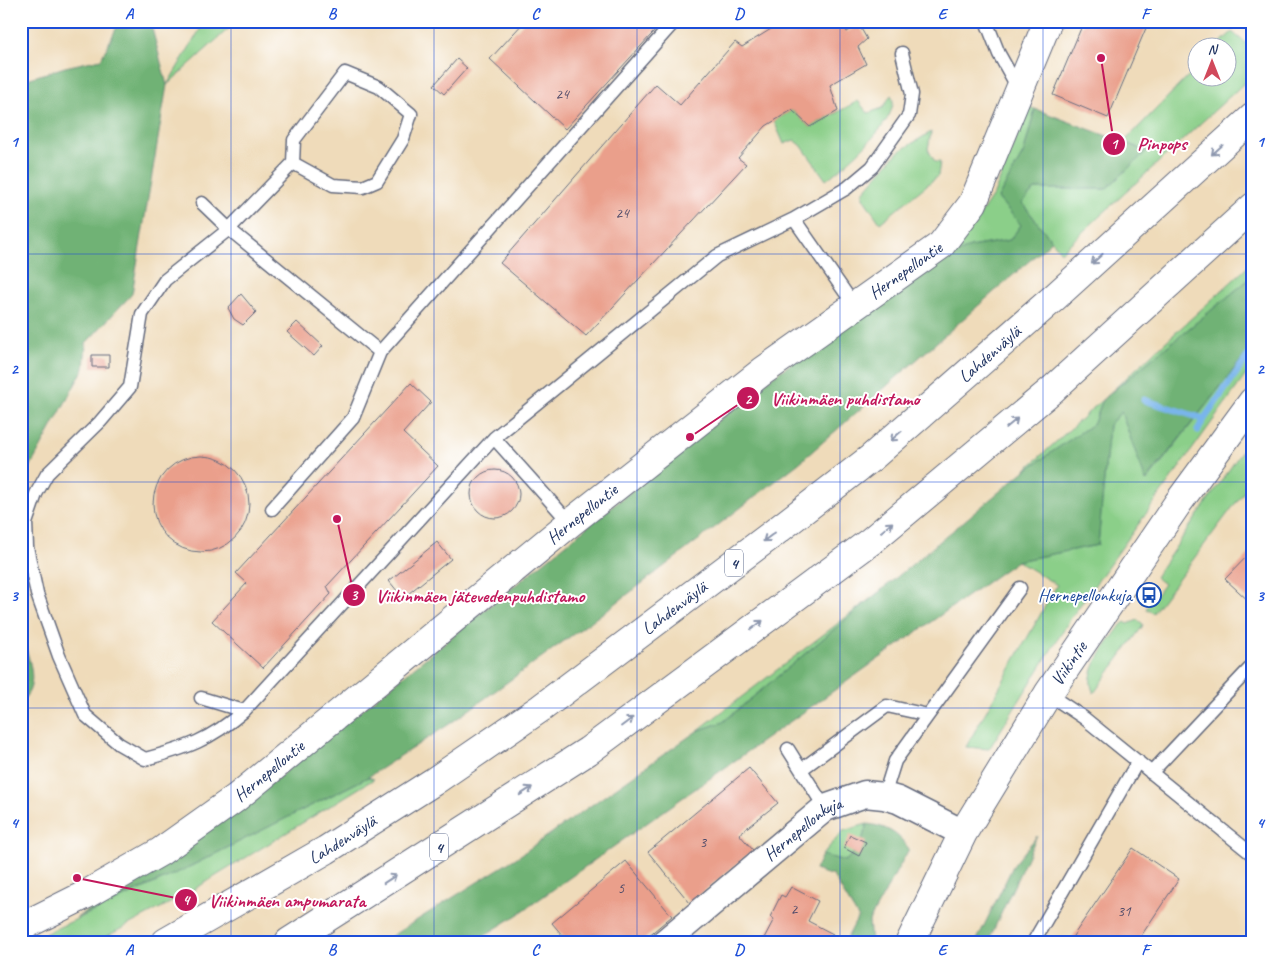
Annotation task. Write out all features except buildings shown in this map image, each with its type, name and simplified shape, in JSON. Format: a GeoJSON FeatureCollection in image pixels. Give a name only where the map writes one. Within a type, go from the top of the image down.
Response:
{"type":"FeatureCollection","features":[{"type":"Feature","properties":{"kind":"main road","name":"Hernepellontie"},"geometry":{"type":"LineString","coordinates":[[21,927],[85,895],[160,852],[236,798],[570,523],[763,371],[854,304],[941,244],[973,203],[1048,21]]}},
{"type":"Feature","properties":{"kind":"main road","name":"Lahdenväylä"},"geometry":{"type":"LineString","coordinates":[[166,942],[326,850],[433,782],[541,708],[770,536],[886,445],[1056,296],[1253,117]]}},
{"type":"Feature","properties":{"kind":"main road","name":"4"},"geometry":{"type":"LineString","coordinates":[[289,942],[588,751],[871,541],[1053,389],[1253,207]]}},
{"type":"Feature","properties":{"kind":"main road","name":"Viikintie"},"geometry":{"type":"LineString","coordinates":[[910,942],[963,833],[1048,694],[1178,503],[1253,401]]}},
{"type":"Feature","properties":{"kind":"street","name":"Hernepellonkuja"},"geometry":{"type":"LineString","coordinates":[[665,942],[825,808],[865,794],[884,796],[898,800],[963,833]]}},
{"type":"Feature","properties":{"kind":"lane"},"geometry":{"type":"LineString","coordinates":[[272,509],[353,418],[380,352],[675,21]]}},
{"type":"Feature","properties":{"kind":"lane"},"geometry":{"type":"LineString","coordinates":[[986,21],[999,54],[1020,90]]}},
{"type":"Feature","properties":{"kind":"lane"},"geometry":{"type":"LineString","coordinates":[[293,163],[333,184],[363,187],[377,181],[403,139],[411,114],[379,86],[345,73],[294,140],[293,163],[229,229],[165,280],[142,314],[130,387],[100,422],[47,474],[36,494],[26,523],[27,546],[37,594],[59,656],[85,715],[119,744],[145,760],[181,750],[221,731],[244,711],[494,438],[717,256],[794,220],[847,188],[872,167],[909,115],[912,94],[902,53]]}},
{"type":"Feature","properties":{"kind":"lane"},"geometry":{"type":"LineString","coordinates":[[202,203],[229,229],[380,352]]}},
{"type":"Feature","properties":{"kind":"lane"},"geometry":{"type":"LineString","coordinates":[[794,220],[854,304]]}},
{"type":"Feature","properties":{"kind":"lane"},"geometry":{"type":"LineString","coordinates":[[494,438],[570,523]]}},
{"type":"Feature","properties":{"kind":"lane"},"geometry":{"type":"LineString","coordinates":[[884,796],[894,761],[1020,588]]}},
{"type":"Feature","properties":{"kind":"lane"},"geometry":{"type":"LineString","coordinates":[[1152,773],[1253,665]]}},
{"type":"Feature","properties":{"kind":"lane"},"geometry":{"type":"LineString","coordinates":[[1048,694],[1084,718],[1253,855]]}},
{"type":"Feature","properties":{"kind":"lane"},"geometry":{"type":"LineString","coordinates":[[201,698],[244,711]]}},
{"type":"Feature","properties":{"kind":"lane"},"geometry":{"type":"LineString","coordinates":[[802,769],[886,706],[928,715]]}},
{"type":"Feature","properties":{"kind":"lane"},"geometry":{"type":"LineString","coordinates":[[788,749],[825,808]]}},
{"type":"Feature","properties":{"kind":"lane"},"geometry":{"type":"LineString","coordinates":[[1039,942],[1035,939],[1138,762]]}},
{"type":"Feature","properties":{"kind":"green space"},"geometry":{"type":"Polygon","coordinates":[[[120,21],[150,21],[167,85],[132,294],[86,343],[84,368],[28,471],[21,488],[21,81],[65,67],[101,59],[120,21]]]}},
{"type":"Feature","properties":{"kind":"green space"},"geometry":{"type":"Polygon","coordinates":[[[205,21],[237,21],[167,85],[205,21]]]}},
{"type":"Feature","properties":{"kind":"green space"},"geometry":{"type":"Polygon","coordinates":[[[1232,32],[1253,49],[1253,75],[1061,252],[1022,203],[1035,189],[1106,189],[1146,151],[1124,142],[1186,78],[1186,88],[1236,88],[1236,38],[1226,38],[1232,32]]]}},
{"type":"Feature","properties":{"kind":"green space"},"geometry":{"type":"Polygon","coordinates":[[[891,95],[893,104],[881,128],[845,165],[826,180],[801,145],[794,140],[784,144],[774,121],[792,110],[810,127],[858,101],[868,113],[883,108],[891,95]]]}},
{"type":"Feature","properties":{"kind":"green space"},"geometry":{"type":"Polygon","coordinates":[[[1028,107],[1035,109],[1024,152],[998,198],[1021,225],[1010,240],[970,247],[925,270],[964,239],[994,194],[1028,107]]]}},
{"type":"Feature","properties":{"kind":"green space"},"geometry":{"type":"Polygon","coordinates":[[[1035,109],[1147,151],[1106,189],[1035,189],[1022,203],[1052,241],[799,463],[615,604],[451,723],[368,777],[181,871],[76,918],[242,807],[772,377],[925,270],[970,247],[1010,240],[1021,225],[998,198],[1024,152],[1035,109]]]}},
{"type":"Feature","properties":{"kind":"green space"},"geometry":{"type":"Polygon","coordinates":[[[931,132],[928,149],[935,162],[940,162],[938,176],[880,223],[863,198],[863,192],[898,152],[931,132]]]}},
{"type":"Feature","properties":{"kind":"green space"},"geometry":{"type":"Polygon","coordinates":[[[1253,262],[1253,276],[1103,399],[1094,423],[1023,472],[1253,262]]]}},
{"type":"Feature","properties":{"kind":"green space"},"geometry":{"type":"Polygon","coordinates":[[[1253,276],[1253,345],[1146,481],[1121,412],[1109,425],[1098,545],[1017,561],[517,915],[474,942],[382,942],[519,856],[697,731],[723,722],[1023,472],[1094,423],[1103,399],[1253,276]]]}},
{"type":"Feature","properties":{"kind":"green space"},"geometry":{"type":"Polygon","coordinates":[[[1253,345],[1253,365],[1071,618],[989,749],[966,747],[1057,585],[1017,561],[1098,545],[1109,425],[1121,412],[1147,481],[1253,345]]]}},
{"type":"Feature","properties":{"kind":"green space"},"geometry":{"type":"Polygon","coordinates":[[[1253,435],[1253,480],[1153,613],[1146,609],[1164,584],[1155,577],[1253,435]]]}},
{"type":"Feature","properties":{"kind":"green space"},"geometry":{"type":"Polygon","coordinates":[[[883,589],[723,722],[697,731],[883,589]]]}},
{"type":"Feature","properties":{"kind":"green space"},"geometry":{"type":"Polygon","coordinates":[[[1138,620],[1143,624],[1142,627],[1094,693],[1091,685],[1091,676],[1104,648],[1121,625],[1125,622],[1128,624],[1138,620]]]}},
{"type":"Feature","properties":{"kind":"green space"},"geometry":{"type":"Polygon","coordinates":[[[21,634],[32,678],[31,687],[21,701],[21,634]]]}},
{"type":"Feature","properties":{"kind":"green space"},"geometry":{"type":"Polygon","coordinates":[[[368,777],[374,779],[185,895],[96,942],[27,942],[181,871],[368,777]]]}},
{"type":"Feature","properties":{"kind":"green space"},"geometry":{"type":"Polygon","coordinates":[[[867,824],[860,847],[845,861],[822,855],[843,831],[867,824]]]}},
{"type":"Feature","properties":{"kind":"green space"},"geometry":{"type":"Polygon","coordinates":[[[867,824],[880,826],[891,831],[909,849],[869,921],[871,942],[845,942],[858,917],[833,876],[815,870],[822,855],[845,861],[860,847],[867,824]]]}},
{"type":"Feature","properties":{"kind":"green space"},"geometry":{"type":"Polygon","coordinates":[[[1037,836],[988,942],[976,942],[1013,866],[1037,836]]]}},
{"type":"Feature","properties":{"kind":"waterway"},"geometry":{"type":"LineString","coordinates":[[1144,400],[1204,419],[1253,349]]}},
{"type":"Feature","properties":{"kind":"waterway"},"geometry":{"type":"LineString","coordinates":[[1198,430],[1204,419]]}},
{"type":"Feature","properties":{"kind":"place","name":"Pinpops"},"geometry":{"type":"Point","coordinates":[1101,58]}},
{"type":"Feature","properties":{"kind":"place","name":"Viikinmäen puhdistamo"},"geometry":{"type":"Point","coordinates":[690,437]}},
{"type":"Feature","properties":{"kind":"place","name":"Viikinmäen jätevedenpuhdistamo"},"geometry":{"type":"Point","coordinates":[337,519]}},
{"type":"Feature","properties":{"kind":"place","name":"Hernepellonkuja"},"geometry":{"type":"Point","coordinates":[1149,595]}},
{"type":"Feature","properties":{"kind":"place","name":"Viikinmäen ampumarata"},"geometry":{"type":"Point","coordinates":[77,878]}}]}
